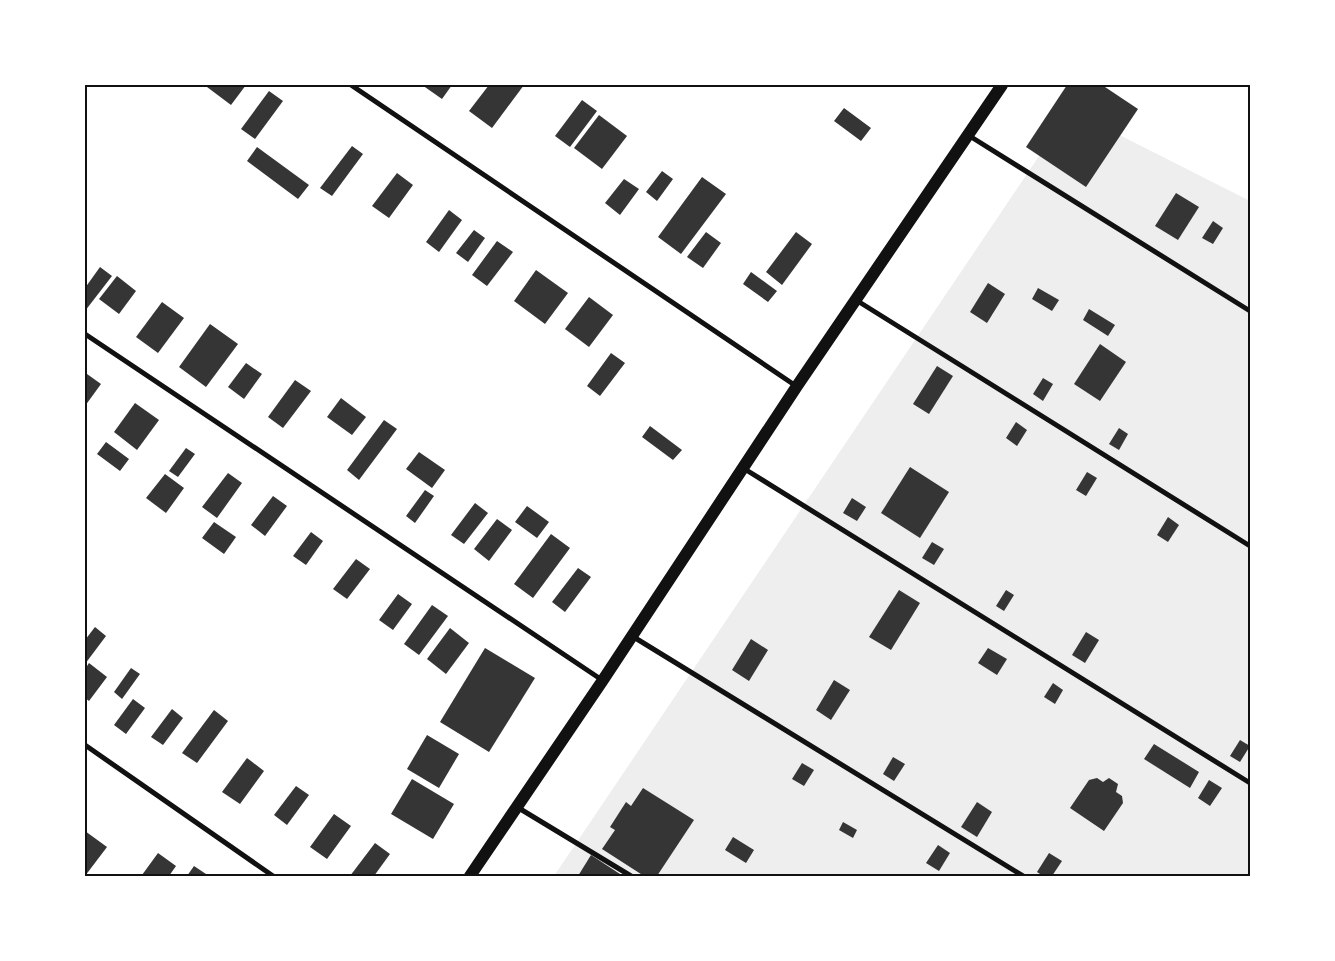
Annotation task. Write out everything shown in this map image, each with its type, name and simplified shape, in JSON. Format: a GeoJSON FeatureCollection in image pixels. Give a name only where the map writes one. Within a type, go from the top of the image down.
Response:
{"type":"FeatureCollection","features":[{"type":"Feature","properties":{"kind":"main road"},"geometry":{"type":"LineString","coordinates":[[470,876],[603,680],[797,386],[1002,85]]}},
{"type":"Feature","properties":{"kind":"street"},"geometry":{"type":"LineString","coordinates":[[351,85],[797,386]]}},
{"type":"Feature","properties":{"kind":"street"},"geometry":{"type":"LineString","coordinates":[[968,135],[1250,311]]}},
{"type":"Feature","properties":{"kind":"street"},"geometry":{"type":"LineString","coordinates":[[856,300],[1250,546]]}},
{"type":"Feature","properties":{"kind":"street"},"geometry":{"type":"LineString","coordinates":[[85,334],[603,680]]}},
{"type":"Feature","properties":{"kind":"street"},"geometry":{"type":"LineString","coordinates":[[743,468],[1250,784]]}},
{"type":"Feature","properties":{"kind":"street"},"geometry":{"type":"LineString","coordinates":[[632,636],[1023,876]]}},
{"type":"Feature","properties":{"kind":"street"},"geometry":{"type":"LineString","coordinates":[[85,745],[273,876]]}},
{"type":"Feature","properties":{"kind":"street"},"geometry":{"type":"LineString","coordinates":[[516,806],[631,876]]}},
{"type":"Feature","properties":{"kind":"shaded area"},"geometry":{"type":"Polygon","coordinates":[[[1070,110],[1250,201],[1250,876],[554,876],[1070,110]]]}},
{"type":"Feature","properties":{"kind":"building"},"geometry":{"type":"Polygon","coordinates":[[[209,85],[246,85],[231,105],[207,87],[209,85]]]}},
{"type":"Feature","properties":{"kind":"building"},"geometry":{"type":"Polygon","coordinates":[[[422,85],[452,85],[442,99],[422,85]]]}},
{"type":"Feature","properties":{"kind":"building"},"geometry":{"type":"Polygon","coordinates":[[[489,85],[524,85],[492,128],[469,111],[489,85]]]}},
{"type":"Feature","properties":{"kind":"building"},"geometry":{"type":"Polygon","coordinates":[[[1067,85],[1102,85],[1138,109],[1086,187],[1026,147],[1067,85]]]}},
{"type":"Feature","properties":{"kind":"building"},"geometry":{"type":"Polygon","coordinates":[[[269,91],[283,101],[255,139],[241,129],[269,91]]]}},
{"type":"Feature","properties":{"kind":"building"},"geometry":{"type":"Polygon","coordinates":[[[582,100],[597,111],[570,147],[555,136],[582,100]]]}},
{"type":"Feature","properties":{"kind":"building"},"geometry":{"type":"Polygon","coordinates":[[[844,108],[871,128],[861,141],[834,121],[844,108]]]}},
{"type":"Feature","properties":{"kind":"building"},"geometry":{"type":"Polygon","coordinates":[[[599,115],[627,136],[602,169],[574,148],[599,115]]]}},
{"type":"Feature","properties":{"kind":"building"},"geometry":{"type":"Polygon","coordinates":[[[352,146],[363,154],[332,196],[320,188],[352,146]]]}},
{"type":"Feature","properties":{"kind":"building"},"geometry":{"type":"Polygon","coordinates":[[[257,147],[309,185],[298,199],[247,161],[257,147]]]}},
{"type":"Feature","properties":{"kind":"building"},"geometry":{"type":"Polygon","coordinates":[[[662,171],[673,179],[657,201],[646,192],[662,171]]]}},
{"type":"Feature","properties":{"kind":"building"},"geometry":{"type":"Polygon","coordinates":[[[397,173],[413,185],[389,218],[372,206],[397,173]]]}},
{"type":"Feature","properties":{"kind":"building"},"geometry":{"type":"Polygon","coordinates":[[[702,177],[726,194],[681,254],[658,237],[702,177]]]}},
{"type":"Feature","properties":{"kind":"building"},"geometry":{"type":"Polygon","coordinates":[[[624,179],[639,189],[620,215],[605,203],[624,179]]]}},
{"type":"Feature","properties":{"kind":"building"},"geometry":{"type":"Polygon","coordinates":[[[1176,193],[1199,207],[1178,240],[1155,226],[1176,193]]]}},
{"type":"Feature","properties":{"kind":"building"},"geometry":{"type":"Polygon","coordinates":[[[449,210],[462,220],[439,252],[426,242],[449,210]]]}},
{"type":"Feature","properties":{"kind":"building"},"geometry":{"type":"Polygon","coordinates":[[[1213,221],[1223,228],[1213,244],[1202,238],[1213,221]]]}},
{"type":"Feature","properties":{"kind":"building"},"geometry":{"type":"Polygon","coordinates":[[[474,230],[485,238],[468,262],[456,253],[474,230]]]}},
{"type":"Feature","properties":{"kind":"building"},"geometry":{"type":"Polygon","coordinates":[[[706,232],[721,243],[703,268],[687,257],[706,232]]]}},
{"type":"Feature","properties":{"kind":"building"},"geometry":{"type":"Polygon","coordinates":[[[796,232],[812,244],[782,285],[766,272],[796,232]]]}},
{"type":"Feature","properties":{"kind":"building"},"geometry":{"type":"Polygon","coordinates":[[[497,241],[513,252],[487,286],[472,275],[497,241]]]}},
{"type":"Feature","properties":{"kind":"building"},"geometry":{"type":"Polygon","coordinates":[[[100,267],[112,276],[85,311],[85,288],[100,267]]]}},
{"type":"Feature","properties":{"kind":"building"},"geometry":{"type":"Polygon","coordinates":[[[536,270],[568,293],[545,324],[514,301],[536,270]]]}},
{"type":"Feature","properties":{"kind":"building"},"geometry":{"type":"Polygon","coordinates":[[[751,272],[777,291],[768,302],[743,284],[751,272]]]}},
{"type":"Feature","properties":{"kind":"building"},"geometry":{"type":"Polygon","coordinates":[[[117,276],[136,291],[119,314],[99,299],[117,276]]]}},
{"type":"Feature","properties":{"kind":"building"},"geometry":{"type":"Polygon","coordinates":[[[988,283],[1005,294],[987,323],[970,312],[988,283]]]}},
{"type":"Feature","properties":{"kind":"building"},"geometry":{"type":"Polygon","coordinates":[[[1038,288],[1059,300],[1052,311],[1032,299],[1038,288]]]}},
{"type":"Feature","properties":{"kind":"building"},"geometry":{"type":"Polygon","coordinates":[[[589,297],[613,315],[589,347],[565,329],[589,297]]]}},
{"type":"Feature","properties":{"kind":"building"},"geometry":{"type":"Polygon","coordinates":[[[162,302],[184,318],[158,353],[136,337],[162,302]]]}},
{"type":"Feature","properties":{"kind":"building"},"geometry":{"type":"Polygon","coordinates":[[[1089,309],[1115,325],[1108,336],[1083,320],[1089,309]]]}},
{"type":"Feature","properties":{"kind":"building"},"geometry":{"type":"Polygon","coordinates":[[[210,324],[238,344],[206,387],[179,367],[210,324]]]}},
{"type":"Feature","properties":{"kind":"building"},"geometry":{"type":"Polygon","coordinates":[[[1100,344],[1126,362],[1100,401],[1074,384],[1100,344]]]}},
{"type":"Feature","properties":{"kind":"building"},"geometry":{"type":"Polygon","coordinates":[[[611,353],[625,363],[600,396],[587,386],[611,353]]]}},
{"type":"Feature","properties":{"kind":"building"},"geometry":{"type":"Polygon","coordinates":[[[246,363],[262,374],[244,399],[228,387],[246,363]]]}},
{"type":"Feature","properties":{"kind":"building"},"geometry":{"type":"Polygon","coordinates":[[[937,366],[953,376],[929,414],[913,404],[937,366]]]}},
{"type":"Feature","properties":{"kind":"building"},"geometry":{"type":"Polygon","coordinates":[[[87,374],[101,384],[85,406],[85,377],[87,374]]]}},
{"type":"Feature","properties":{"kind":"building"},"geometry":{"type":"Polygon","coordinates":[[[1043,378],[1053,384],[1043,401],[1033,394],[1043,378]]]}},
{"type":"Feature","properties":{"kind":"building"},"geometry":{"type":"Polygon","coordinates":[[[295,380],[311,391],[283,428],[268,417],[295,380]]]}},
{"type":"Feature","properties":{"kind":"building"},"geometry":{"type":"Polygon","coordinates":[[[341,398],[366,417],[352,435],[327,417],[341,398]]]}},
{"type":"Feature","properties":{"kind":"building"},"geometry":{"type":"Polygon","coordinates":[[[135,403],[159,420],[137,450],[114,432],[135,403]]]}},
{"type":"Feature","properties":{"kind":"building"},"geometry":{"type":"Polygon","coordinates":[[[384,420],[397,429],[359,480],[347,470],[384,420]]]}},
{"type":"Feature","properties":{"kind":"building"},"geometry":{"type":"Polygon","coordinates":[[[1016,422],[1027,430],[1017,446],[1006,438],[1016,422]]]}},
{"type":"Feature","properties":{"kind":"building"},"geometry":{"type":"Polygon","coordinates":[[[650,426],[682,450],[673,460],[642,437],[650,426]]]}},
{"type":"Feature","properties":{"kind":"building"},"geometry":{"type":"Polygon","coordinates":[[[1119,428],[1128,434],[1119,450],[1109,444],[1119,428]]]}},
{"type":"Feature","properties":{"kind":"building"},"geometry":{"type":"Polygon","coordinates":[[[106,442],[129,459],[120,471],[97,454],[106,442]]]}},
{"type":"Feature","properties":{"kind":"building"},"geometry":{"type":"Polygon","coordinates":[[[186,448],[195,454],[178,477],[169,471],[186,448]]]}},
{"type":"Feature","properties":{"kind":"building"},"geometry":{"type":"Polygon","coordinates":[[[419,452],[445,470],[432,488],[406,469],[419,452]]]}},
{"type":"Feature","properties":{"kind":"building"},"geometry":{"type":"Polygon","coordinates":[[[910,467],[949,492],[920,538],[881,513],[910,467]]]}},
{"type":"Feature","properties":{"kind":"building"},"geometry":{"type":"Polygon","coordinates":[[[1087,472],[1097,478],[1086,496],[1076,490],[1087,472]]]}},
{"type":"Feature","properties":{"kind":"building"},"geometry":{"type":"Polygon","coordinates":[[[228,473],[242,483],[217,518],[202,507],[228,473]]]}},
{"type":"Feature","properties":{"kind":"building"},"geometry":{"type":"Polygon","coordinates":[[[165,474],[184,488],[166,513],[146,498],[165,474]]]}},
{"type":"Feature","properties":{"kind":"building"},"geometry":{"type":"Polygon","coordinates":[[[425,490],[434,496],[415,523],[406,516],[425,490]]]}},
{"type":"Feature","properties":{"kind":"building"},"geometry":{"type":"Polygon","coordinates":[[[273,496],[287,506],[265,536],[251,525],[273,496]]]}},
{"type":"Feature","properties":{"kind":"building"},"geometry":{"type":"Polygon","coordinates":[[[852,498],[866,507],[857,521],[843,513],[852,498]]]}},
{"type":"Feature","properties":{"kind":"building"},"geometry":{"type":"Polygon","coordinates":[[[475,503],[488,513],[464,544],[451,535],[475,503]]]}},
{"type":"Feature","properties":{"kind":"building"},"geometry":{"type":"Polygon","coordinates":[[[527,506],[549,522],[537,538],[515,522],[527,506]]]}},
{"type":"Feature","properties":{"kind":"building"},"geometry":{"type":"Polygon","coordinates":[[[1168,517],[1179,525],[1168,542],[1157,535],[1168,517]]]}},
{"type":"Feature","properties":{"kind":"building"},"geometry":{"type":"Polygon","coordinates":[[[497,519],[512,530],[489,561],[474,549],[497,519]]]}},
{"type":"Feature","properties":{"kind":"building"},"geometry":{"type":"Polygon","coordinates":[[[214,522],[236,537],[224,554],[202,538],[214,522]]]}},
{"type":"Feature","properties":{"kind":"building"},"geometry":{"type":"Polygon","coordinates":[[[311,532],[323,541],[306,565],[293,556],[311,532]]]}},
{"type":"Feature","properties":{"kind":"building"},"geometry":{"type":"Polygon","coordinates":[[[551,534],[570,548],[533,598],[514,584],[551,534]]]}},
{"type":"Feature","properties":{"kind":"building"},"geometry":{"type":"Polygon","coordinates":[[[932,542],[944,549],[934,565],[922,558],[932,542]]]}},
{"type":"Feature","properties":{"kind":"building"},"geometry":{"type":"Polygon","coordinates":[[[356,559],[370,569],[347,599],[333,589],[356,559]]]}},
{"type":"Feature","properties":{"kind":"building"},"geometry":{"type":"Polygon","coordinates":[[[578,568],[591,577],[565,612],[552,602],[578,568]]]}},
{"type":"Feature","properties":{"kind":"building"},"geometry":{"type":"Polygon","coordinates":[[[899,590],[920,603],[891,650],[869,637],[899,590]]]}},
{"type":"Feature","properties":{"kind":"building"},"geometry":{"type":"Polygon","coordinates":[[[1006,590],[1014,595],[1004,611],[996,606],[1006,590]]]}},
{"type":"Feature","properties":{"kind":"building"},"geometry":{"type":"Polygon","coordinates":[[[398,594],[412,604],[393,630],[379,620],[398,594]]]}},
{"type":"Feature","properties":{"kind":"building"},"geometry":{"type":"Polygon","coordinates":[[[432,605],[448,616],[419,655],[404,644],[432,605]]]}},
{"type":"Feature","properties":{"kind":"building"},"geometry":{"type":"Polygon","coordinates":[[[95,627],[106,636],[85,664],[85,640],[95,627]]]}},
{"type":"Feature","properties":{"kind":"building"},"geometry":{"type":"Polygon","coordinates":[[[450,628],[469,643],[446,674],[427,659],[450,628]]]}},
{"type":"Feature","properties":{"kind":"building"},"geometry":{"type":"Polygon","coordinates":[[[1086,632],[1099,640],[1085,663],[1072,655],[1086,632]]]}},
{"type":"Feature","properties":{"kind":"building"},"geometry":{"type":"Polygon","coordinates":[[[751,639],[768,650],[749,681],[732,670],[751,639]]]}},
{"type":"Feature","properties":{"kind":"building"},"geometry":{"type":"Polygon","coordinates":[[[485,648],[535,678],[489,752],[440,722],[485,648]]]}},
{"type":"Feature","properties":{"kind":"building"},"geometry":{"type":"Polygon","coordinates":[[[988,648],[1007,659],[997,675],[978,663],[988,648]]]}},
{"type":"Feature","properties":{"kind":"building"},"geometry":{"type":"Polygon","coordinates":[[[89,663],[107,677],[89,701],[85,698],[85,669],[89,663]]]}},
{"type":"Feature","properties":{"kind":"building"},"geometry":{"type":"Polygon","coordinates":[[[131,668],[140,674],[122,699],[114,692],[131,668]]]}},
{"type":"Feature","properties":{"kind":"building"},"geometry":{"type":"Polygon","coordinates":[[[834,680],[850,690],[831,720],[816,710],[834,680]]]}},
{"type":"Feature","properties":{"kind":"building"},"geometry":{"type":"Polygon","coordinates":[[[1053,683],[1063,690],[1055,704],[1044,697],[1053,683]]]}},
{"type":"Feature","properties":{"kind":"building"},"geometry":{"type":"Polygon","coordinates":[[[133,699],[145,708],[126,734],[114,725],[133,699]]]}},
{"type":"Feature","properties":{"kind":"building"},"geometry":{"type":"Polygon","coordinates":[[[172,709],[183,718],[163,745],[151,737],[172,709]]]}},
{"type":"Feature","properties":{"kind":"building"},"geometry":{"type":"Polygon","coordinates":[[[214,710],[228,721],[197,763],[182,753],[214,710]]]}},
{"type":"Feature","properties":{"kind":"building"},"geometry":{"type":"Polygon","coordinates":[[[427,735],[459,754],[439,788],[407,769],[427,735]]]}},
{"type":"Feature","properties":{"kind":"building"},"geometry":{"type":"Polygon","coordinates":[[[1240,740],[1250,746],[1240,762],[1230,756],[1240,740]]]}},
{"type":"Feature","properties":{"kind":"building"},"geometry":{"type":"Polygon","coordinates":[[[1154,744],[1199,772],[1190,788],[1144,759],[1154,744]]]}},
{"type":"Feature","properties":{"kind":"building"},"geometry":{"type":"Polygon","coordinates":[[[893,757],[905,764],[894,781],[883,774],[893,757]]]}},
{"type":"Feature","properties":{"kind":"building"},"geometry":{"type":"Polygon","coordinates":[[[247,758],[264,771],[240,804],[222,792],[247,758]]]}},
{"type":"Feature","properties":{"kind":"building"},"geometry":{"type":"Polygon","coordinates":[[[802,763],[814,770],[804,786],[792,779],[802,763]]]}},
{"type":"Feature","properties":{"kind":"building"},"geometry":{"type":"Polygon","coordinates":[[[1097,778],[1103,782],[1109,778],[1118,784],[1116,792],[1122,796],[1123,803],[1104,831],[1070,808],[1089,780],[1097,778]]]}},
{"type":"Feature","properties":{"kind":"building"},"geometry":{"type":"Polygon","coordinates":[[[412,779],[454,804],[433,839],[391,814],[412,779]]]}},
{"type":"Feature","properties":{"kind":"building"},"geometry":{"type":"Polygon","coordinates":[[[1209,780],[1222,788],[1210,806],[1198,798],[1209,780]]]}},
{"type":"Feature","properties":{"kind":"building"},"geometry":{"type":"Polygon","coordinates":[[[296,786],[309,795],[287,825],[274,815],[296,786]]]}},
{"type":"Feature","properties":{"kind":"building"},"geometry":{"type":"Polygon","coordinates":[[[643,788],[694,820],[657,876],[644,876],[602,849],[615,830],[610,827],[626,802],[631,806],[643,788]]]}},
{"type":"Feature","properties":{"kind":"building"},"geometry":{"type":"Polygon","coordinates":[[[977,802],[992,812],[977,837],[961,827],[977,802]]]}},
{"type":"Feature","properties":{"kind":"building"},"geometry":{"type":"Polygon","coordinates":[[[334,814],[351,826],[327,859],[310,847],[334,814]]]}},
{"type":"Feature","properties":{"kind":"building"},"geometry":{"type":"Polygon","coordinates":[[[843,822],[857,830],[853,838],[839,830],[843,822]]]}},
{"type":"Feature","properties":{"kind":"building"},"geometry":{"type":"Polygon","coordinates":[[[85,831],[107,847],[85,876],[85,831]]]}},
{"type":"Feature","properties":{"kind":"building"},"geometry":{"type":"Polygon","coordinates":[[[733,837],[754,850],[746,863],[725,850],[733,837]]]}},
{"type":"Feature","properties":{"kind":"building"},"geometry":{"type":"Polygon","coordinates":[[[375,843],[390,854],[374,876],[350,876],[375,843]]]}},
{"type":"Feature","properties":{"kind":"building"},"geometry":{"type":"Polygon","coordinates":[[[938,845],[950,853],[939,871],[926,863],[938,845]]]}},
{"type":"Feature","properties":{"kind":"building"},"geometry":{"type":"Polygon","coordinates":[[[158,853],[176,866],[169,876],[142,875],[158,853]]]}},
{"type":"Feature","properties":{"kind":"building"},"geometry":{"type":"Polygon","coordinates":[[[1049,853],[1062,861],[1052,876],[1043,876],[1037,872],[1049,853]]]}},
{"type":"Feature","properties":{"kind":"building"},"geometry":{"type":"Polygon","coordinates":[[[591,855],[623,876],[578,876],[591,855]]]}},
{"type":"Feature","properties":{"kind":"building"},"geometry":{"type":"Polygon","coordinates":[[[194,866],[209,876],[187,876],[194,866]]]}}]}
